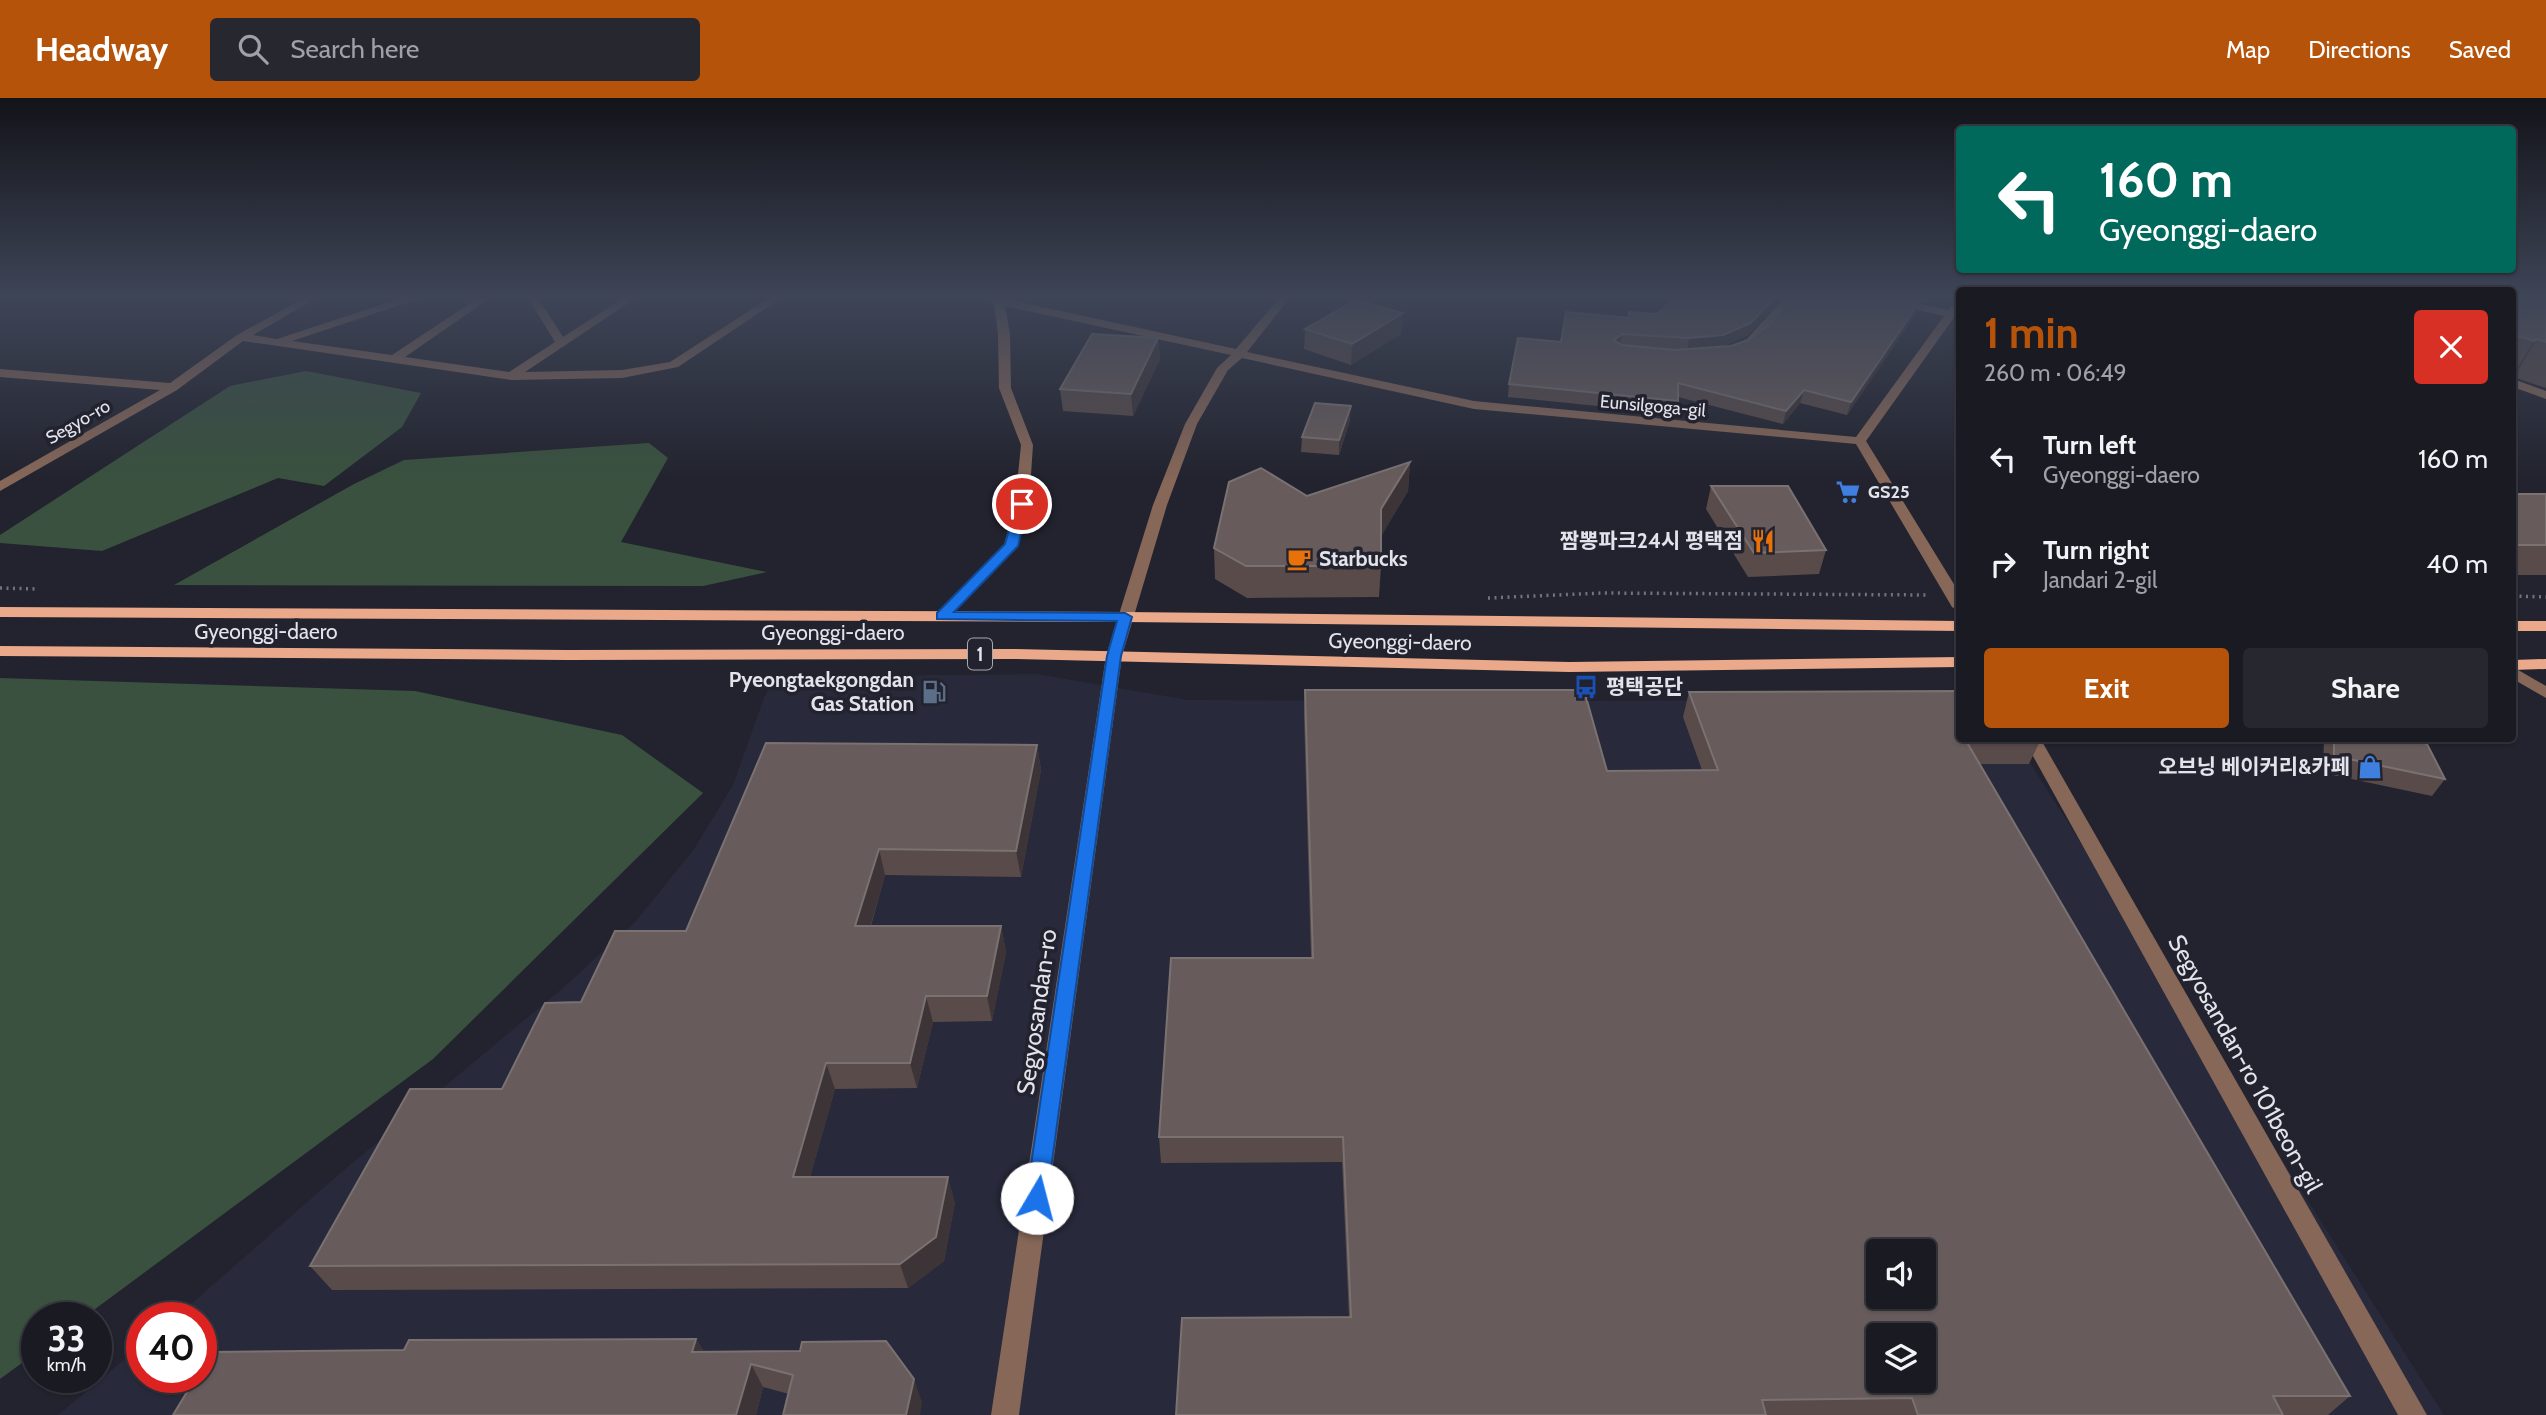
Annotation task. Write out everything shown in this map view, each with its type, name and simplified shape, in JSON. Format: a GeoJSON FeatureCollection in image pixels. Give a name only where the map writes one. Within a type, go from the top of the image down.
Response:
{"type":"FeatureCollection","features":[{"type":"Feature","properties":{"kind":"main road","name":"Gyeonggi-daero"},"geometry":{"type":"LineString","coordinates":[[0,612],[1125,617],[1956,626]]}},
{"type":"Feature","properties":{"kind":"main road"},"geometry":{"type":"LineString","coordinates":[[2516,626],[2546,626]]}},
{"type":"Feature","properties":{"kind":"main road","name":"Gyeonggi-daero"},"geometry":{"type":"LineString","coordinates":[[0,651],[553,655],[1016,654],[1570,667],[1956,662]]}},
{"type":"Feature","properties":{"kind":"main road"},"geometry":{"type":"LineString","coordinates":[[2516,665],[2546,664]]}},
{"type":"Feature","properties":{"kind":"street","name":"Segyo-ro"},"geometry":{"type":"LineString","coordinates":[[0,487],[158,390],[173,387],[213,357]]}},
{"type":"Feature","properties":{"kind":"street"},"geometry":{"type":"LineString","coordinates":[[392,357],[511,376],[622,374],[674,365],[685,357]]}},
{"type":"Feature","properties":{"kind":"street"},"geometry":{"type":"LineString","coordinates":[[511,376],[541,357]]}},
{"type":"Feature","properties":{"kind":"street"},"geometry":{"type":"LineString","coordinates":[[942,616],[1011,546],[1022,504],[1027,445],[1004,388],[1004,357]]}},
{"type":"Feature","properties":{"kind":"street"},"geometry":{"type":"LineString","coordinates":[[1125,617],[1160,505],[1191,424],[1223,368],[1235,357]]}},
{"type":"Feature","properties":{"kind":"street","name":"Eunsilgoga-gil"},"geometry":{"type":"LineString","coordinates":[[1250,357],[1474,405],[1860,441]]}},
{"type":"Feature","properties":{"kind":"street"},"geometry":{"type":"LineString","coordinates":[[1920,357],[1860,441],[1956,600]]}},
{"type":"Feature","properties":{"kind":"street"},"geometry":{"type":"LineString","coordinates":[[0,373],[158,390]]}},
{"type":"Feature","properties":{"kind":"street"},"geometry":{"type":"LineString","coordinates":[[0,382],[141,393],[158,390]]}},
{"type":"Feature","properties":{"kind":"street"},"geometry":{"type":"LineString","coordinates":[[2516,384],[2546,395]]}},
{"type":"Feature","properties":{"kind":"street"},"geometry":{"type":"LineString","coordinates":[[0,475],[141,393]]}},
{"type":"Feature","properties":{"kind":"street","name":"Segyosandan-ro"},"geometry":{"type":"LineString","coordinates":[[1006,1415],[1114,656],[1125,617]]}},
{"type":"Feature","properties":{"kind":"street"},"geometry":{"type":"LineString","coordinates":[[2516,674],[2546,693]]}},
{"type":"Feature","properties":{"kind":"street","name":"Segyosandan-ro 101beon-gil"},"geometry":{"type":"LineString","coordinates":[[2033,742],[2413,1415]]}},
{"type":"Feature","properties":{"kind":"path"},"geometry":{"type":"LineString","coordinates":[[2516,596],[2546,597]]}},
{"type":"Feature","properties":{"kind":"shaded area"},"geometry":{"type":"Polygon","coordinates":[[[1036,674],[1189,700],[1628,701],[1956,697],[1956,742],[2017,742],[2444,1415],[58,1415],[84,1393],[112,1393],[112,1370],[126,1358],[126,1393],[217,1393],[217,1302],[193,1302],[338,1175],[564,987],[636,921],[694,849],[733,785],[774,677],[1036,674]]]}},
{"type":"Feature","properties":{"kind":"green space"},"geometry":{"type":"Polygon","coordinates":[[[306,371],[421,393],[402,427],[324,486],[278,478],[102,551],[0,543],[0,535],[230,386],[306,371]]]}},
{"type":"Feature","properties":{"kind":"green space"},"geometry":{"type":"Polygon","coordinates":[[[649,443],[668,458],[621,542],[767,572],[703,586],[174,585],[354,484],[404,460],[649,443]]]}},
{"type":"Feature","properties":{"kind":"green space"},"geometry":{"type":"Polygon","coordinates":[[[0,678],[415,691],[622,735],[703,793],[433,1059],[105,1302],[21,1302],[21,1364],[0,1379],[0,678]]]}},
{"type":"Feature","properties":{"kind":"building"},"geometry":{"type":"Polygon","coordinates":[[[1078,357],[1149,357],[1131,394],[1060,389],[1078,357]]]}},
{"type":"Feature","properties":{"kind":"building"},"geometry":{"type":"Polygon","coordinates":[[[1514,357],[1882,357],[1851,402],[1804,390],[1786,411],[1678,383],[1678,401],[1509,384],[1514,357]]]}},
{"type":"Feature","properties":{"kind":"building"},"geometry":{"type":"Polygon","coordinates":[[[1315,403],[1351,406],[1339,440],[1302,437],[1315,403]]]}},
{"type":"Feature","properties":{"kind":"building","name":"Starbucks"},"geometry":{"type":"Polygon","coordinates":[[[1410,462],[1381,509],[1381,566],[1246,566],[1214,548],[1229,482],[1261,468],[1307,496],[1410,462]]]}},
{"type":"Feature","properties":{"kind":"building"},"geometry":{"type":"Polygon","coordinates":[[[1711,486],[1788,486],[1826,550],[1754,553],[1711,486]]]}},
{"type":"Feature","properties":{"kind":"building"},"geometry":{"type":"Polygon","coordinates":[[[2516,494],[2546,494],[2546,545],[2516,545],[2516,494]]]}},
{"type":"Feature","properties":{"kind":"building"},"geometry":{"type":"Polygon","coordinates":[[[1305,690],[1584,690],[1607,771],[1718,770],[1689,692],[1956,691],[1956,742],[1967,742],[2350,1396],[2273,1396],[2283,1415],[1918,1415],[1912,1398],[1762,1400],[1766,1415],[1176,1415],[1182,1318],[1351,1317],[1343,1137],[1159,1137],[1171,958],[1313,958],[1305,690]]]}},
{"type":"Feature","properties":{"kind":"building"},"geometry":{"type":"Polygon","coordinates":[[[2334,742],[2419,742],[2427,744],[2445,779],[2334,756],[2334,742]]]}},
{"type":"Feature","properties":{"kind":"building"},"geometry":{"type":"Polygon","coordinates":[[[766,743],[1037,745],[1016,851],[879,849],[855,926],[1001,926],[987,996],[926,996],[910,1063],[826,1063],[793,1177],[948,1177],[936,1237],[900,1264],[310,1266],[410,1089],[502,1089],[545,1003],[581,1002],[615,931],[686,931],[766,743]]]}},
{"type":"Feature","properties":{"kind":"building"},"geometry":{"type":"Polygon","coordinates":[[[696,1339],[692,1352],[800,1351],[802,1342],[886,1341],[914,1379],[906,1415],[783,1415],[793,1375],[751,1364],[736,1415],[173,1415],[186,1393],[217,1393],[217,1352],[404,1350],[409,1340],[696,1339]]]}},
{"type":"Feature","properties":{"kind":"place","name":"GS25"},"geometry":{"type":"Point","coordinates":[1848,492]}},
{"type":"Feature","properties":{"kind":"place","name":"짬뽕파크24시 평택점"},"geometry":{"type":"Point","coordinates":[1763,541]}},
{"type":"Feature","properties":{"kind":"place","name":"Starbucks"},"geometry":{"type":"Point","coordinates":[1299,559]}},
{"type":"Feature","properties":{"kind":"place","name":"평택공단"},"geometry":{"type":"Point","coordinates":[1586,687]}},
{"type":"Feature","properties":{"kind":"place","name":"Pyeongtaekgongdan Gas Station"},"geometry":{"type":"Point","coordinates":[934,692]}},
{"type":"Feature","properties":{"kind":"place","name":"오브닝 베이커리&카페"},"geometry":{"type":"Point","coordinates":[2370,767]}},
{"type":"Feature","properties":{"kind":"route"},"geometry":{"type":"LineString","coordinates":[[1022,504],[1011,546],[942,616],[1125,617],[1123,633],[1114,656],[1037,1198]]}}]}
